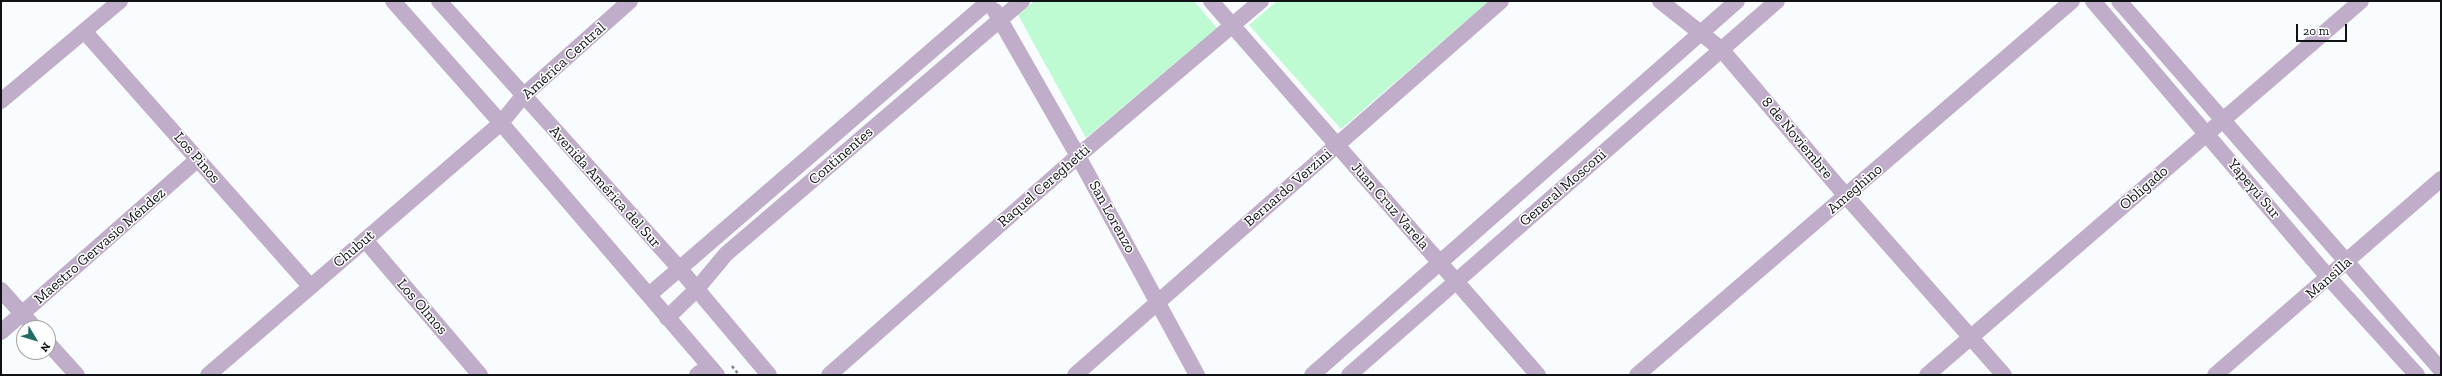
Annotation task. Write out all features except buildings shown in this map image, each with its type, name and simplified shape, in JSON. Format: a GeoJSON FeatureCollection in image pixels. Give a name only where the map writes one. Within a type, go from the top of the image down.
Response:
{"type":"FeatureCollection","features":[{"type":"Feature","properties":{"kind":"street"},"geometry":{"type":"LineString","coordinates":[[1,101],[120,1]]}},
{"type":"Feature","properties":{"kind":"street"},"geometry":{"type":"LineString","coordinates":[[393,1],[501,123],[649,295],[707,372]]}},
{"type":"Feature","properties":{"kind":"street","name":"Avenida América del Sur"},"geometry":{"type":"LineString","coordinates":[[439,1],[679,268],[696,290],[770,375]]}},
{"type":"Feature","properties":{"kind":"street","name":"América Central"},"geometry":{"type":"LineString","coordinates":[[501,123],[523,96],[630,1]]}},
{"type":"Feature","properties":{"kind":"street","name":"Continentes"},"geometry":{"type":"LineString","coordinates":[[649,295],[988,1]]}},
{"type":"Feature","properties":{"kind":"street","name":"San Lorenzo"},"geometry":{"type":"LineString","coordinates":[[988,1],[1001,19],[1078,156],[1197,375]]}},
{"type":"Feature","properties":{"kind":"street","name":"Continentes"},"geometry":{"type":"LineString","coordinates":[[667,318],[696,290],[726,254],[1022,1]]}},
{"type":"Feature","properties":{"kind":"street","name":"Juan Cruz Varela"},"geometry":{"type":"LineString","coordinates":[[1211,1],[1336,146],[1538,375]]}},
{"type":"Feature","properties":{"kind":"street","name":"Raquel Cereghetti"},"geometry":{"type":"LineString","coordinates":[[829,375],[1078,156],[1261,1]]}},
{"type":"Feature","properties":{"kind":"street","name":"Bernardo Verzini"},"geometry":{"type":"LineString","coordinates":[[1075,375],[1501,1]]}},
{"type":"Feature","properties":{"kind":"street","name":"8 de Noviembre"},"geometry":{"type":"LineString","coordinates":[[1660,1],[1722,49],[1846,196],[2004,375]]}},
{"type":"Feature","properties":{"kind":"street","name":"General Mosconi"},"geometry":{"type":"LineString","coordinates":[[1312,375],[1737,1]]}},
{"type":"Feature","properties":{"kind":"street","name":"General Mosconi"},"geometry":{"type":"LineString","coordinates":[[1349,375],[1777,1]]}},
{"type":"Feature","properties":{"kind":"street","name":"Ameghino"},"geometry":{"type":"LineString","coordinates":[[1637,375],[2072,1]]}},
{"type":"Feature","properties":{"kind":"street","name":"Yapeyú Sur"},"geometry":{"type":"LineString","coordinates":[[2093,1],[2208,133],[2329,278],[2417,375]]}},
{"type":"Feature","properties":{"kind":"street","name":"Yapeyú Sur"},"geometry":{"type":"LineString","coordinates":[[2119,1],[2441,370]]}},
{"type":"Feature","properties":{"kind":"street","name":"Obligado"},"geometry":{"type":"LineString","coordinates":[[1927,375],[2208,133],[2222,119],[2361,1]]}},
{"type":"Feature","properties":{"kind":"street","name":"Los Pinos"},"geometry":{"type":"LineString","coordinates":[[84,31],[310,286]]}},
{"type":"Feature","properties":{"kind":"street","name":"Chubut"},"geometry":{"type":"LineString","coordinates":[[208,375],[501,123]]}},
{"type":"Feature","properties":{"kind":"street","name":"Maestro Gervasio Méndez"},"geometry":{"type":"LineString","coordinates":[[1,332],[198,159]]}},
{"type":"Feature","properties":{"kind":"street","name":"Mansilla"},"geometry":{"type":"LineString","coordinates":[[2215,375],[2329,278],[2441,179]]}},
{"type":"Feature","properties":{"kind":"street","name":"Los Olmos"},"geometry":{"type":"LineString","coordinates":[[365,240],[480,375]]}},
{"type":"Feature","properties":{"kind":"street"},"geometry":{"type":"LineString","coordinates":[[1,290],[28,320]]}},
{"type":"Feature","properties":{"kind":"street"},"geometry":{"type":"LineString","coordinates":[[56,352],[77,375]]}},
{"type":"Feature","properties":{"kind":"green space"},"geometry":{"type":"Polygon","coordinates":[[[1034,1],[1194,1],[1217,28],[1086,138],[1018,15],[1034,1]]]}},
{"type":"Feature","properties":{"kind":"green space"},"geometry":{"type":"Polygon","coordinates":[[[1277,1],[1489,1],[1341,129],[1249,25],[1277,1]]]}}]}
